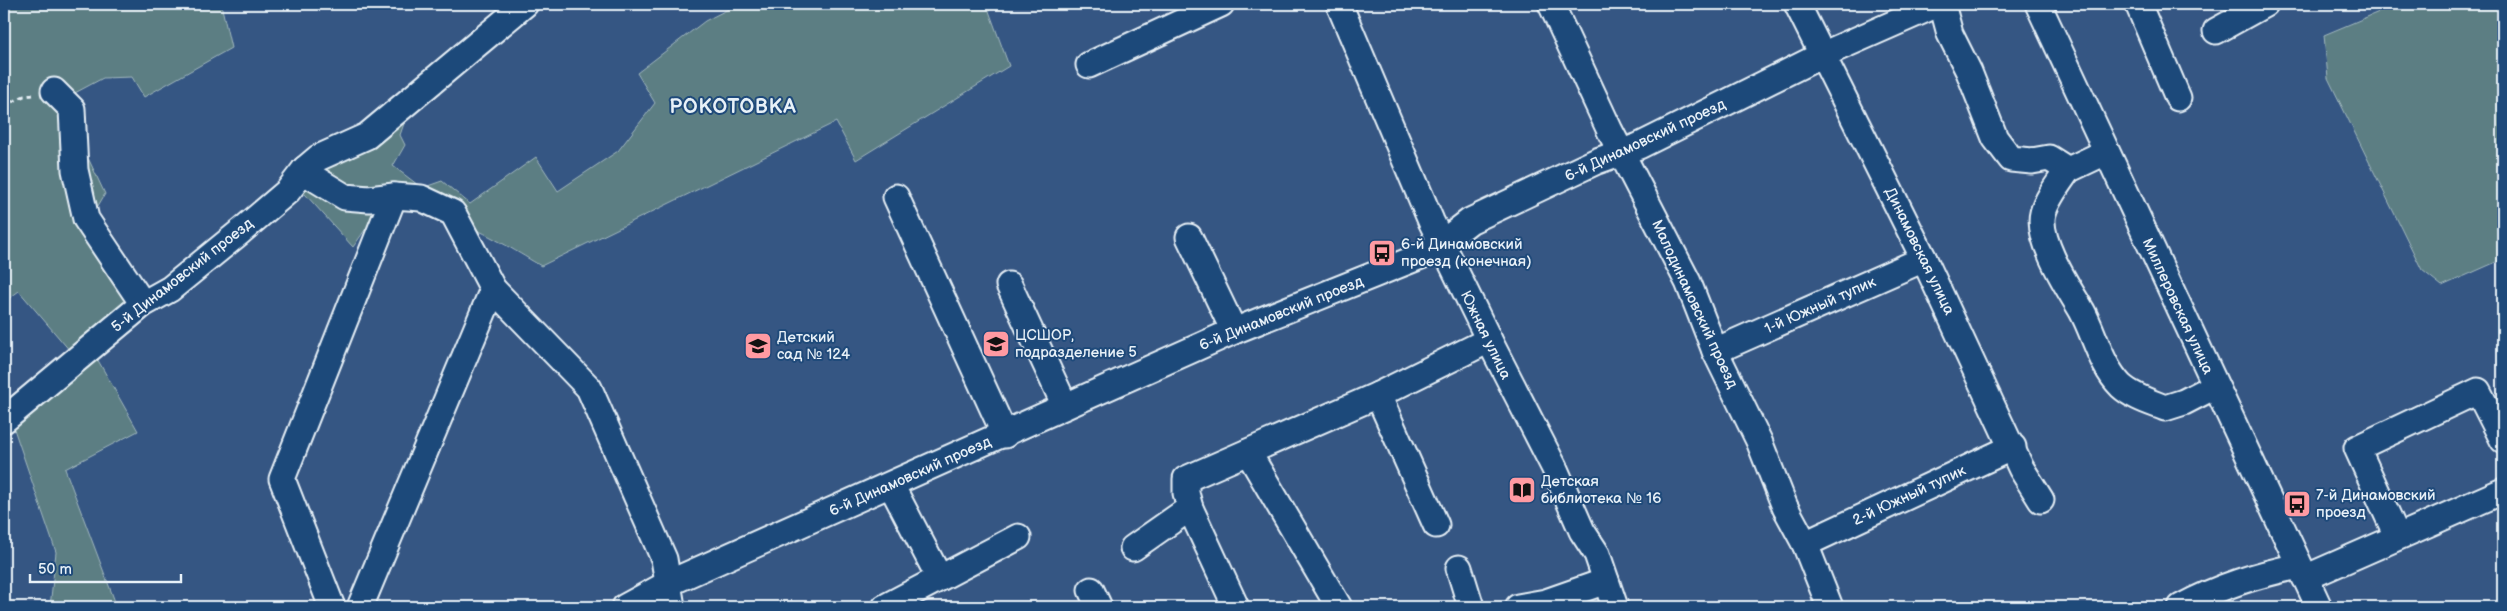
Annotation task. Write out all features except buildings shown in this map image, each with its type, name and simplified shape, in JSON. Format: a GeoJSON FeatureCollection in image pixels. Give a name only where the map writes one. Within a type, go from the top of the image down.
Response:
{"type":"FeatureCollection","features":[{"type":"Feature","properties":{"kind":"street","name":"5-й Динамовский проезд"},"geometry":{"type":"LineString","coordinates":[[4,420],[143,304],[170,289],[240,232],[288,191],[305,169],[318,158],[367,136],[525,4]]}},
{"type":"Feature","properties":{"kind":"street"},"geometry":{"type":"LineString","coordinates":[[1089,66],[1221,4]]}},
{"type":"Feature","properties":{"kind":"street","name":"Южная улица"},"geometry":{"type":"LineString","coordinates":[[1339,4],[1431,221],[1443,242],[1488,340],[1554,467],[1582,531],[1597,554],[1615,607]]}},
{"type":"Feature","properties":{"kind":"street","name":"Малодинамовский проезд"},"geometry":{"type":"LineString","coordinates":[[1551,4],[1621,152],[1688,282],[1715,351],[1759,441],[1785,507],[1805,544],[1830,607]]}},
{"type":"Feature","properties":{"kind":"street","name":"Динамовская улица"},"geometry":{"type":"LineString","coordinates":[[1797,4],[1924,259],[2022,468],[2041,500]]}},
{"type":"Feature","properties":{"kind":"street","name":"6-й Динамовский проезд"},"geometry":{"type":"LineString","coordinates":[[625,607],[671,595],[891,485],[1005,435],[1065,406],[1234,331],[1421,256],[1470,221],[1597,161],[1639,146],[1822,55],[1938,4]]}},
{"type":"Feature","properties":{"kind":"street"},"geometry":{"type":"LineString","coordinates":[[1942,4],[1950,34],[1969,72],[1995,138],[2011,159],[2032,161],[2049,158],[2068,170]]}},
{"type":"Feature","properties":{"kind":"street","name":"Миллеровская улица"},"geometry":{"type":"LineString","coordinates":[[2038,4],[2319,607]]}},
{"type":"Feature","properties":{"kind":"street"},"geometry":{"type":"LineString","coordinates":[[2138,4],[2178,98]]}},
{"type":"Feature","properties":{"kind":"street"},"geometry":{"type":"LineString","coordinates":[[2216,31],[2265,4]]}},
{"type":"Feature","properties":{"kind":"street"},"geometry":{"type":"LineString","coordinates":[[54,91],[72,109],[75,170],[86,219],[143,304]]}},
{"type":"Feature","properties":{"kind":"street"},"geometry":{"type":"LineString","coordinates":[[2106,152],[2068,170],[2043,214],[2044,234],[2070,294],[2082,312],[2099,351],[2120,385],[2134,395],[2165,408],[2184,402],[2215,386]]}},
{"type":"Feature","properties":{"kind":"street"},"geometry":{"type":"LineString","coordinates":[[305,169],[314,178],[345,197],[369,200],[394,196],[421,198],[453,213],[493,289],[589,388],[664,559],[671,595]]}},
{"type":"Feature","properties":{"kind":"street"},"geometry":{"type":"LineString","coordinates":[[332,607],[282,479],[394,196]]}},
{"type":"Feature","properties":{"kind":"street"},"geometry":{"type":"LineString","coordinates":[[896,197],[1005,435]]}},
{"type":"Feature","properties":{"kind":"street"},"geometry":{"type":"LineString","coordinates":[[1189,237],[1234,331]]}},
{"type":"Feature","properties":{"kind":"street","name":"1-й Южный тупик"},"geometry":{"type":"LineString","coordinates":[[1715,351],[1924,259]]}},
{"type":"Feature","properties":{"kind":"street"},"geometry":{"type":"LineString","coordinates":[[1009,285],[1065,406]]}},
{"type":"Feature","properties":{"kind":"street"},"geometry":{"type":"LineString","coordinates":[[360,607],[493,289]]}},
{"type":"Feature","properties":{"kind":"street"},"geometry":{"type":"LineString","coordinates":[[1236,607],[1190,508],[1186,493],[1186,479],[1378,395],[1488,340]]}},
{"type":"Feature","properties":{"kind":"street"},"geometry":{"type":"LineString","coordinates":[[2398,536],[2357,448],[2478,391],[2503,440]]}},
{"type":"Feature","properties":{"kind":"street"},"geometry":{"type":"LineString","coordinates":[[1378,395],[1436,525]]}},
{"type":"Feature","properties":{"kind":"street","name":"2-й Южный тупик"},"geometry":{"type":"LineString","coordinates":[[1805,544],[2013,447]]}},
{"type":"Feature","properties":{"kind":"street"},"geometry":{"type":"LineString","coordinates":[[1248,452],[1339,607]]}},
{"type":"Feature","properties":{"kind":"street"},"geometry":{"type":"LineString","coordinates":[[891,485],[939,577]]}},
{"type":"Feature","properties":{"kind":"street"},"geometry":{"type":"LineString","coordinates":[[2181,607],[2215,589],[2262,573],[2302,572],[2398,536],[2503,491]]}},
{"type":"Feature","properties":{"kind":"street"},"geometry":{"type":"LineString","coordinates":[[1133,548],[1190,508]]}},
{"type":"Feature","properties":{"kind":"street"},"geometry":{"type":"LineString","coordinates":[[885,607],[1018,537]]}},
{"type":"Feature","properties":{"kind":"street"},"geometry":{"type":"LineString","coordinates":[[1458,568],[1471,607]]}},
{"type":"Feature","properties":{"kind":"street"},"geometry":{"type":"LineString","coordinates":[[1518,607],[1546,602],[1606,581]]}},
{"type":"Feature","properties":{"kind":"path"},"geometry":{"type":"LineString","coordinates":[[4,106],[24,96],[54,91]]}},
{"type":"Feature","properties":{"kind":"green space"},"geometry":{"type":"Polygon","coordinates":[[[4,4],[221,4],[231,48],[144,97],[132,77],[103,78],[73,94],[81,143],[105,194],[92,216],[144,296],[71,352],[19,291],[4,302],[4,4]]]}},
{"type":"Feature","properties":{"kind":"green space"},"geometry":{"type":"Polygon","coordinates":[[[738,4],[996,4],[989,11],[1009,66],[856,160],[836,122],[541,266],[506,245],[462,223],[418,210],[397,209],[379,214],[369,224],[353,247],[305,194],[293,197],[304,178],[408,112],[400,135],[405,145],[393,166],[422,188],[442,181],[470,204],[536,157],[558,191],[618,151],[655,103],[637,73],[705,21],[738,4]]]}},
{"type":"Feature","properties":{"kind":"green space"},"geometry":{"type":"Polygon","coordinates":[[[2398,4],[2503,4],[2503,259],[2442,286],[2422,270],[2328,78],[2324,35],[2398,4]]]}},
{"type":"Feature","properties":{"kind":"green space"},"geometry":{"type":"Polygon","coordinates":[[[95,355],[138,431],[65,469],[117,607],[50,607],[56,552],[13,426],[95,355]]]}},
{"type":"Feature","properties":{"kind":"place","name":"6-й Динамовский проезд (конечная)"},"geometry":{"type":"Point","coordinates":[1382,253]}},
{"type":"Feature","properties":{"kind":"place","name":"ЦСШОР, подразделение 5"},"geometry":{"type":"Point","coordinates":[996,344]}},
{"type":"Feature","properties":{"kind":"place","name":"Детский сад № 124"},"geometry":{"type":"Point","coordinates":[758,346]}},
{"type":"Feature","properties":{"kind":"place","name":"Детская библиотека № 16"},"geometry":{"type":"Point","coordinates":[1522,490]}},
{"type":"Feature","properties":{"kind":"place","name":"7-й Динамовский проезд"},"geometry":{"type":"Point","coordinates":[2297,504]}},
{"type":"Feature","properties":{"kind":"district","name":"РОКОТОВКА"},"geometry":{"type":"Point","coordinates":[733,106]}}]}
